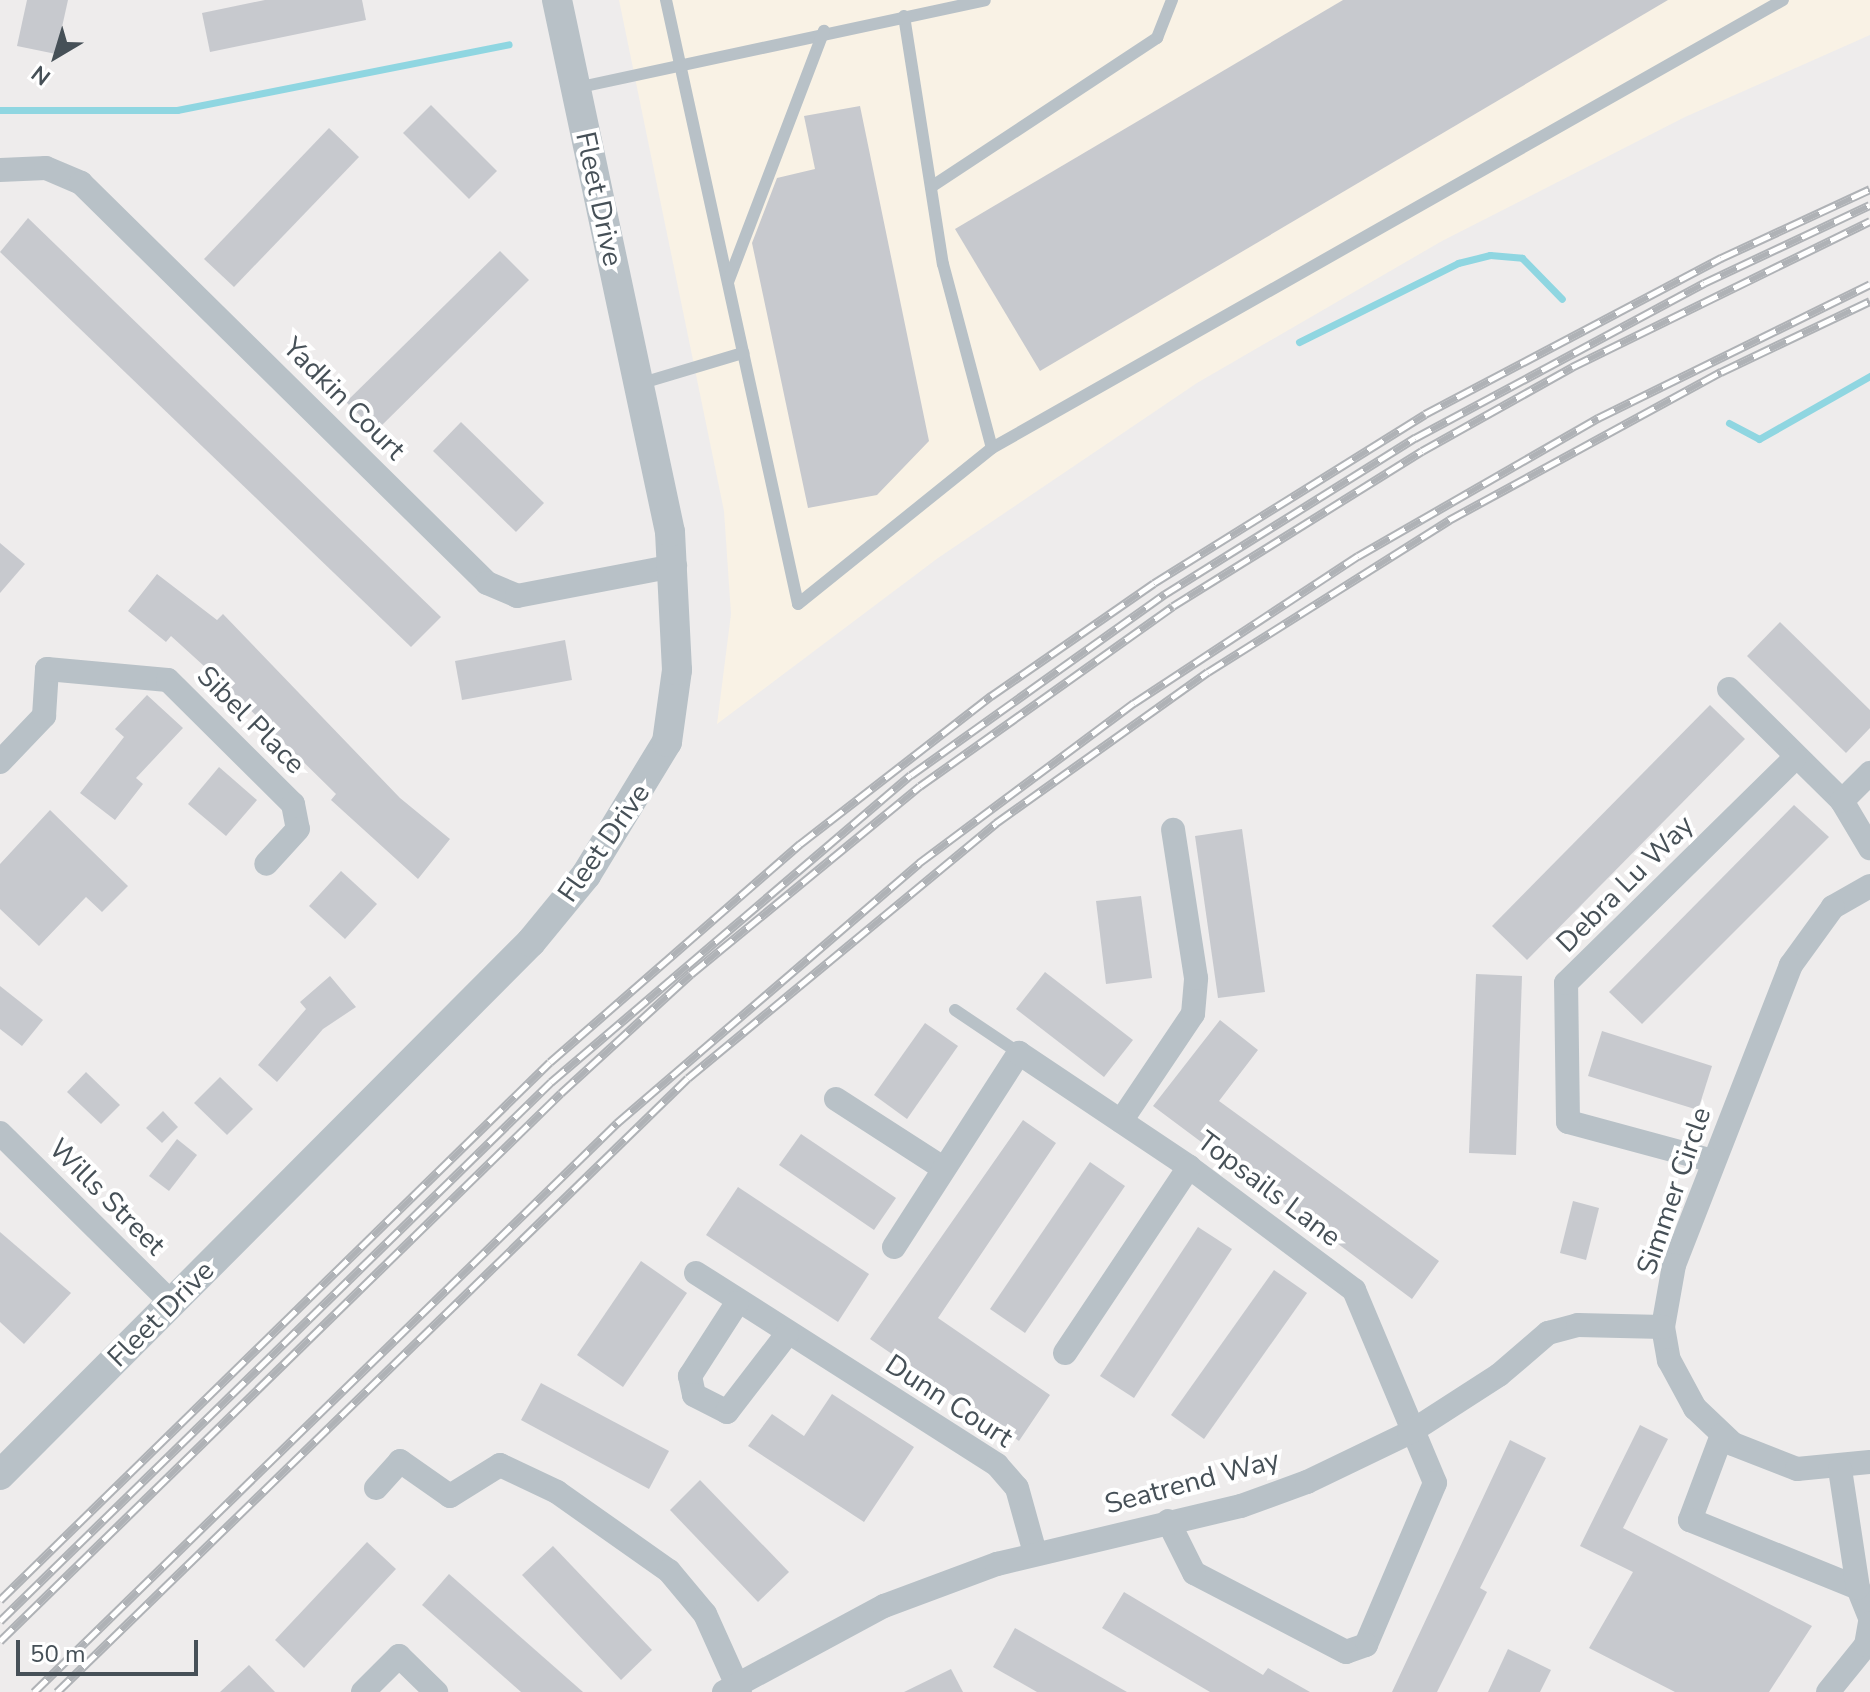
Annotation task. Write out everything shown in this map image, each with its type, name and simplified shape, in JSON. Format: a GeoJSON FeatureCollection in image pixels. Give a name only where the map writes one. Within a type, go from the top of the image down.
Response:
{"type":"FeatureCollection","features":[{"type":"Feature","properties":{"kind":"street","name":"Fleet Drive"},"geometry":{"type":"LineString","coordinates":[[0,1475],[502,973],[625,818],[672,720],[675,566],[557,0]]}},
{"type":"Feature","properties":{"kind":"street","name":"Yadkin Court"},"geometry":{"type":"LineString","coordinates":[[0,170],[46,168],[81,183],[487,583],[517,596],[675,566]]}},
{"type":"Feature","properties":{"kind":"street","name":"Sibel Place"},"geometry":{"type":"LineString","coordinates":[[0,762],[44,716],[47,669],[168,680],[293,804],[298,829],[266,864]]}},
{"type":"Feature","properties":{"kind":"street"},"geometry":{"type":"LineString","coordinates":[[1729,689],[1794,759],[1842,801],[1870,848]]}},
{"type":"Feature","properties":{"kind":"street","name":"Debra Lu Way"},"geometry":{"type":"LineString","coordinates":[[1713,1161],[1568,1122],[1566,983],[1794,759]]}},
{"type":"Feature","properties":{"kind":"street"},"geometry":{"type":"LineString","coordinates":[[1842,801],[1870,773]]}},
{"type":"Feature","properties":{"kind":"street"},"geometry":{"type":"LineString","coordinates":[[1121,1121],[1193,1014],[1196,978],[1173,830]]}},
{"type":"Feature","properties":{"kind":"street","name":"Simmer Circle"},"geometry":{"type":"LineString","coordinates":[[1870,886],[1833,907],[1791,965],[1674,1265],[1663,1327],[1681,1382],[1722,1435],[1764,1460],[1840,1469],[1870,1462]]}},
{"type":"Feature","properties":{"kind":"street"},"geometry":{"type":"LineString","coordinates":[[894,1247],[1019,1053]]}},
{"type":"Feature","properties":{"kind":"street","name":"Topsails Lane"},"geometry":{"type":"LineString","coordinates":[[1019,1053],[1189,1167],[1354,1290],[1409,1433],[1435,1483],[1366,1645],[1346,1652],[1194,1573],[1168,1521]]}},
{"type":"Feature","properties":{"kind":"street"},"geometry":{"type":"LineString","coordinates":[[836,1099],[943,1168]]}},
{"type":"Feature","properties":{"kind":"street","name":"Wills Street"},"geometry":{"type":"LineString","coordinates":[[0,1133],[172,1303]]}},
{"type":"Feature","properties":{"kind":"street"},"geometry":{"type":"LineString","coordinates":[[1065,1353],[1189,1167]]}},
{"type":"Feature","properties":{"kind":"street","name":"Dunn Court"},"geometry":{"type":"LineString","coordinates":[[696,1273],[737,1303],[997,1465],[1017,1488],[1035,1553]]}},
{"type":"Feature","properties":{"kind":"street"},"geometry":{"type":"LineString","coordinates":[[737,1303],[690,1376],[694,1395],[719,1411],[736,1406],[787,1334]]}},
{"type":"Feature","properties":{"kind":"street","name":"Seatrend Way"},"geometry":{"type":"LineString","coordinates":[[733,1689],[884,1606],[1035,1553],[1168,1521],[1307,1482],[1409,1433],[1499,1375],[1548,1333],[1578,1325],[1663,1327]]}},
{"type":"Feature","properties":{"kind":"street"},"geometry":{"type":"LineString","coordinates":[[1722,1435],[1690,1520],[1858,1588]]}},
{"type":"Feature","properties":{"kind":"street"},"geometry":{"type":"LineString","coordinates":[[376,1488],[400,1461],[450,1496],[500,1465],[557,1492],[669,1571],[705,1614],[733,1689]]}},
{"type":"Feature","properties":{"kind":"street"},"geometry":{"type":"LineString","coordinates":[[1828,1692],[1866,1645],[1870,1620],[1858,1588],[1840,1469]]}},
{"type":"Feature","properties":{"kind":"street"},"geometry":{"type":"LineString","coordinates":[[363,1692],[399,1656],[436,1692]]}},
{"type":"Feature","properties":{"kind":"lane"},"geometry":{"type":"LineString","coordinates":[[666,0],[798,604],[992,448],[1783,0]]}},
{"type":"Feature","properties":{"kind":"lane"},"geometry":{"type":"LineString","coordinates":[[576,88],[824,31],[985,0]]}},
{"type":"Feature","properties":{"kind":"lane"},"geometry":{"type":"LineString","coordinates":[[931,187],[1157,38],[1172,0]]}},
{"type":"Feature","properties":{"kind":"lane"},"geometry":{"type":"LineString","coordinates":[[904,16],[931,187],[992,448]]}},
{"type":"Feature","properties":{"kind":"lane"},"geometry":{"type":"LineString","coordinates":[[728,282],[824,31]]}},
{"type":"Feature","properties":{"kind":"lane"},"geometry":{"type":"LineString","coordinates":[[638,384],[743,353]]}},
{"type":"Feature","properties":{"kind":"lane"},"geometry":{"type":"LineString","coordinates":[[955,1010],[1019,1053]]}},
{"type":"Feature","properties":{"kind":"shaded area"},"geometry":{"type":"Polygon","coordinates":[[[619,0],[1870,0],[1870,35],[1685,117],[1442,241],[1197,383],[938,558],[717,724],[731,614],[724,511],[619,0]]]}},
{"type":"Feature","properties":{"kind":"building"},"geometry":{"type":"Polygon","coordinates":[[[27,0],[68,0],[56,54],[17,46],[27,0]]]}},
{"type":"Feature","properties":{"kind":"building"},"geometry":{"type":"Polygon","coordinates":[[[265,0],[362,0],[366,20],[210,52],[202,13],[265,0]]]}},
{"type":"Feature","properties":{"kind":"building"},"geometry":{"type":"Polygon","coordinates":[[[1343,0],[1668,0],[1040,371],[955,229],[1343,0]]]}},
{"type":"Feature","properties":{"kind":"building"},"geometry":{"type":"Polygon","coordinates":[[[431,105],[497,171],[469,199],[403,133],[431,105]]]}},
{"type":"Feature","properties":{"kind":"building"},"geometry":{"type":"Polygon","coordinates":[[[860,106],[929,441],[877,495],[808,508],[752,243],[777,178],[815,169],[804,116],[860,106]]]}},
{"type":"Feature","properties":{"kind":"building"},"geometry":{"type":"Polygon","coordinates":[[[329,128],[359,157],[234,287],[204,259],[329,128]]]}},
{"type":"Feature","properties":{"kind":"building"},"geometry":{"type":"Polygon","coordinates":[[[28,218],[441,617],[411,647],[0,252],[28,218]]]}},
{"type":"Feature","properties":{"kind":"building"},"geometry":{"type":"Polygon","coordinates":[[[500,251],[529,280],[376,431],[346,402],[500,251]]]}},
{"type":"Feature","properties":{"kind":"building"},"geometry":{"type":"Polygon","coordinates":[[[461,422],[544,503],[516,532],[433,451],[461,422]]]}},
{"type":"Feature","properties":{"kind":"building"},"geometry":{"type":"Polygon","coordinates":[[[0,543],[25,564],[0,593],[0,543]]]}},
{"type":"Feature","properties":{"kind":"building"},"geometry":{"type":"Polygon","coordinates":[[[157,574],[217,620],[223,614],[400,798],[450,839],[418,879],[331,800],[336,794],[226,686],[171,636],[166,642],[128,611],[157,574]]]}},
{"type":"Feature","properties":{"kind":"building"},"geometry":{"type":"Polygon","coordinates":[[[1780,622],[1870,710],[1870,728],[1846,753],[1747,656],[1780,622]]]}},
{"type":"Feature","properties":{"kind":"building"},"geometry":{"type":"Polygon","coordinates":[[[565,640],[572,680],[462,700],[455,661],[565,640]]]}},
{"type":"Feature","properties":{"kind":"building"},"geometry":{"type":"Polygon","coordinates":[[[147,695],[183,728],[136,778],[143,784],[115,820],[80,793],[124,737],[115,729],[147,695]]]}},
{"type":"Feature","properties":{"kind":"building"},"geometry":{"type":"Polygon","coordinates":[[[1710,705],[1745,739],[1527,960],[1492,926],[1710,705]]]}},
{"type":"Feature","properties":{"kind":"building"},"geometry":{"type":"Polygon","coordinates":[[[219,767],[257,800],[226,836],[188,804],[219,767]]]}},
{"type":"Feature","properties":{"kind":"building"},"geometry":{"type":"Polygon","coordinates":[[[1794,805],[1829,837],[1642,1024],[1609,992],[1794,805]]]}},
{"type":"Feature","properties":{"kind":"building"},"geometry":{"type":"Polygon","coordinates":[[[50,810],[128,886],[102,912],[86,897],[39,946],[0,909],[0,864],[50,810]]]}},
{"type":"Feature","properties":{"kind":"building"},"geometry":{"type":"Polygon","coordinates":[[[1242,829],[1265,992],[1218,998],[1195,836],[1242,829]]]}},
{"type":"Feature","properties":{"kind":"building"},"geometry":{"type":"Polygon","coordinates":[[[341,871],[377,904],[345,939],[309,906],[341,871]]]}},
{"type":"Feature","properties":{"kind":"building"},"geometry":{"type":"Polygon","coordinates":[[[1141,896],[1152,978],[1106,984],[1096,901],[1141,896]]]}},
{"type":"Feature","properties":{"kind":"building"},"geometry":{"type":"Polygon","coordinates":[[[1045,972],[1133,1040],[1104,1077],[1016,1009],[1045,972]]]}},
{"type":"Feature","properties":{"kind":"building"},"geometry":{"type":"Polygon","coordinates":[[[1476,974],[1522,976],[1516,1155],[1469,1153],[1476,974]]]}},
{"type":"Feature","properties":{"kind":"building"},"geometry":{"type":"Polygon","coordinates":[[[330,976],[356,1007],[323,1029],[277,1082],[258,1065],[306,1009],[300,1002],[330,976]]]}},
{"type":"Feature","properties":{"kind":"building"},"geometry":{"type":"Polygon","coordinates":[[[0,986],[43,1020],[22,1046],[0,1029],[0,986]]]}},
{"type":"Feature","properties":{"kind":"building"},"geometry":{"type":"Polygon","coordinates":[[[1220,1020],[1258,1050],[1219,1101],[1439,1261],[1412,1299],[1153,1106],[1220,1020]]]}},
{"type":"Feature","properties":{"kind":"building"},"geometry":{"type":"Polygon","coordinates":[[[925,1023],[958,1046],[907,1119],[874,1095],[925,1023]]]}},
{"type":"Feature","properties":{"kind":"building"},"geometry":{"type":"Polygon","coordinates":[[[1602,1031],[1712,1066],[1698,1110],[1588,1076],[1602,1031]]]}},
{"type":"Feature","properties":{"kind":"building"},"geometry":{"type":"Polygon","coordinates":[[[86,1072],[120,1105],[101,1124],[67,1092],[86,1072]]]}},
{"type":"Feature","properties":{"kind":"building"},"geometry":{"type":"Polygon","coordinates":[[[220,1077],[253,1109],[227,1135],[194,1103],[220,1077]]]}},
{"type":"Feature","properties":{"kind":"building"},"geometry":{"type":"Polygon","coordinates":[[[163,1111],[178,1127],[162,1143],[146,1128],[163,1111]]]}},
{"type":"Feature","properties":{"kind":"building"},"geometry":{"type":"Polygon","coordinates":[[[1023,1120],[1056,1143],[938,1318],[1050,1395],[1019,1441],[870,1339],[1023,1120]]]}},
{"type":"Feature","properties":{"kind":"building"},"geometry":{"type":"Polygon","coordinates":[[[801,1134],[896,1198],[874,1230],[779,1165],[801,1134]]]}},
{"type":"Feature","properties":{"kind":"building"},"geometry":{"type":"Polygon","coordinates":[[[177,1139],[197,1155],[169,1191],[149,1176],[177,1139]]]}},
{"type":"Feature","properties":{"kind":"building"},"geometry":{"type":"Polygon","coordinates":[[[1090,1162],[1125,1186],[1025,1333],[990,1309],[1090,1162]]]}},
{"type":"Feature","properties":{"kind":"building"},"geometry":{"type":"Polygon","coordinates":[[[738,1187],[869,1274],[838,1322],[706,1235],[738,1187]]]}},
{"type":"Feature","properties":{"kind":"building"},"geometry":{"type":"Polygon","coordinates":[[[1573,1201],[1599,1208],[1586,1260],[1560,1253],[1573,1201]]]}},
{"type":"Feature","properties":{"kind":"building"},"geometry":{"type":"Polygon","coordinates":[[[1198,1227],[1232,1249],[1134,1398],[1100,1376],[1198,1227]]]}},
{"type":"Feature","properties":{"kind":"building"},"geometry":{"type":"Polygon","coordinates":[[[0,1232],[71,1293],[24,1344],[0,1322],[0,1232]]]}},
{"type":"Feature","properties":{"kind":"building"},"geometry":{"type":"Polygon","coordinates":[[[641,1261],[687,1293],[623,1387],[577,1355],[641,1261]]]}},
{"type":"Feature","properties":{"kind":"building"},"geometry":{"type":"Polygon","coordinates":[[[1274,1270],[1307,1293],[1204,1439],[1171,1415],[1274,1270]]]}},
{"type":"Feature","properties":{"kind":"building"},"geometry":{"type":"Polygon","coordinates":[[[541,1383],[669,1451],[649,1489],[521,1420],[541,1383]]]}},
{"type":"Feature","properties":{"kind":"building"},"geometry":{"type":"Polygon","coordinates":[[[832,1394],[914,1447],[864,1522],[748,1446],[772,1414],[804,1436],[832,1394]]]}},
{"type":"Feature","properties":{"kind":"building"},"geometry":{"type":"Polygon","coordinates":[[[1640,1425],[1668,1439],[1623,1528],[1812,1626],[1769,1692],[1675,1692],[1589,1648],[1633,1572],[1580,1546],[1640,1425]]]}},
{"type":"Feature","properties":{"kind":"building"},"geometry":{"type":"Polygon","coordinates":[[[1510,1440],[1546,1458],[1480,1588],[1487,1592],[1437,1692],[1392,1692],[1510,1440]]]}},
{"type":"Feature","properties":{"kind":"building"},"geometry":{"type":"Polygon","coordinates":[[[700,1480],[789,1572],[758,1602],[670,1510],[700,1480]]]}},
{"type":"Feature","properties":{"kind":"building"},"geometry":{"type":"Polygon","coordinates":[[[367,1542],[396,1569],[304,1668],[275,1640],[367,1542]]]}},
{"type":"Feature","properties":{"kind":"building"},"geometry":{"type":"Polygon","coordinates":[[[553,1546],[652,1650],[621,1680],[522,1575],[553,1546]]]}},
{"type":"Feature","properties":{"kind":"building"},"geometry":{"type":"Polygon","coordinates":[[[449,1574],[583,1692],[521,1692],[422,1605],[449,1574]]]}},
{"type":"Feature","properties":{"kind":"building"},"geometry":{"type":"Polygon","coordinates":[[[1124,1592],[1263,1675],[1268,1668],[1310,1692],[1210,1692],[1102,1628],[1124,1592]]]}},
{"type":"Feature","properties":{"kind":"building"},"geometry":{"type":"Polygon","coordinates":[[[1015,1628],[1127,1692],[1037,1692],[993,1667],[1015,1628]]]}},
{"type":"Feature","properties":{"kind":"building"},"geometry":{"type":"Polygon","coordinates":[[[1508,1649],[1551,1670],[1540,1692],[1488,1692],[1508,1649]]]}},
{"type":"Feature","properties":{"kind":"building"},"geometry":{"type":"Polygon","coordinates":[[[249,1665],[275,1692],[220,1692],[249,1665]]]}},
{"type":"Feature","properties":{"kind":"building"},"geometry":{"type":"Polygon","coordinates":[[[951,1669],[963,1692],[904,1692],[951,1669]]]}},
{"type":"Feature","properties":{"kind":"waterway"},"geometry":{"type":"LineString","coordinates":[[0,110],[177,110],[509,44]]}},
{"type":"Feature","properties":{"kind":"waterway"},"geometry":{"type":"LineString","coordinates":[[1299,342],[1458,263],[1490,255],[1522,258],[1562,299]]}},
{"type":"Feature","properties":{"kind":"waterway"},"geometry":{"type":"LineString","coordinates":[[1729,423],[1759,439],[1870,376]]}},
{"type":"Feature","properties":{"kind":"railway"},"geometry":{"type":"LineString","coordinates":[[0,1600],[550,1062],[800,844],[991,696],[1154,583],[1425,414],[1721,258],[1870,189]]}},
{"type":"Feature","properties":{"kind":"railway"},"geometry":{"type":"LineString","coordinates":[[0,1621],[551,1082],[911,775],[1165,594],[1415,438],[1704,283],[1870,205]]}},
{"type":"Feature","properties":{"kind":"railway"},"geometry":{"type":"LineString","coordinates":[[0,1641],[561,1093],[691,974],[920,786],[1173,606],[1422,451],[1572,367],[1870,221]]}},
{"type":"Feature","properties":{"kind":"railway"},"geometry":{"type":"LineString","coordinates":[[34,1692],[617,1123],[919,863],[1134,703],[1358,556],[1598,418],[1870,284]]}},
{"type":"Feature","properties":{"kind":"railway"},"geometry":{"type":"LineString","coordinates":[[57,1692],[688,1078],[996,823],[1208,672],[1449,520],[1721,372],[1870,301]]}}]}
